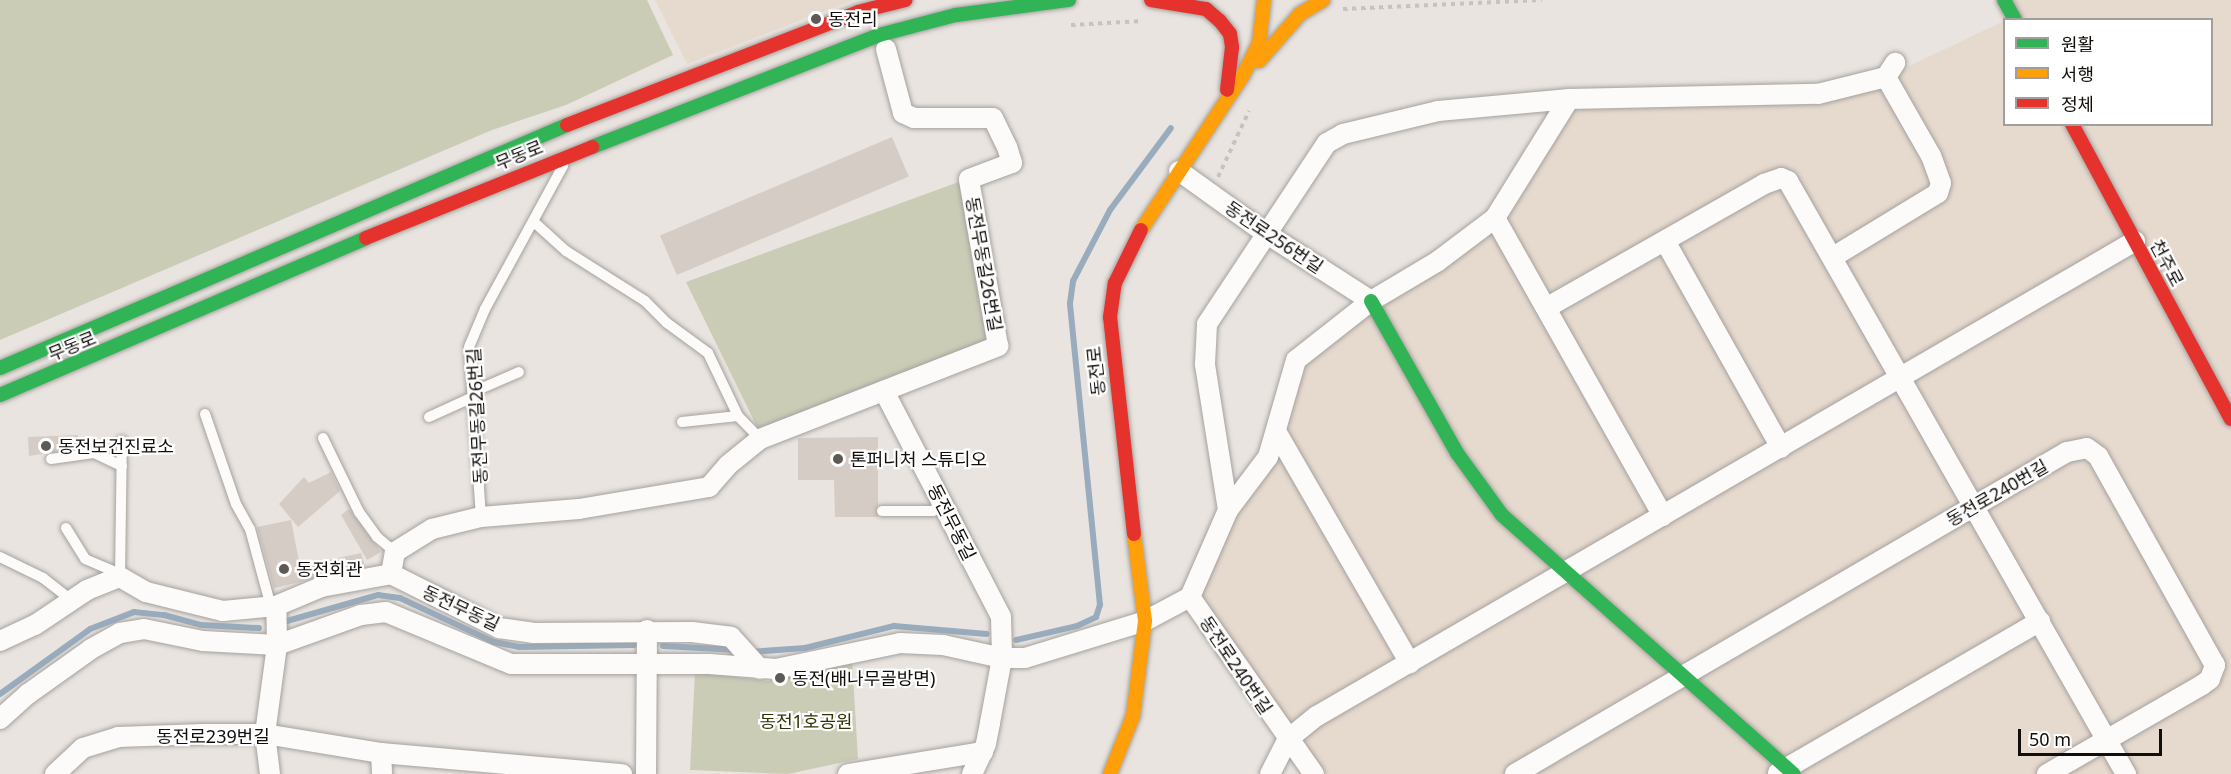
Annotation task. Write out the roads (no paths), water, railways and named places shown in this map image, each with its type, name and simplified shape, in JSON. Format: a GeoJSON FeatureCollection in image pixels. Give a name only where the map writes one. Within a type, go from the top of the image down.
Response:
{"type":"FeatureCollection","features":[{"type":"Feature","properties":{"kind":"main road","name":"무동로"},"geometry":{"type":"LineString","coordinates":[[0,368],[562,127],[858,12],[905,0]]}},
{"type":"Feature","properties":{"kind":"main road","name":"무동로"},"geometry":{"type":"LineString","coordinates":[[0,395],[571,153],[879,35],[956,15],[1069,0]]}},
{"type":"Feature","properties":{"kind":"main road"},"geometry":{"type":"LineString","coordinates":[[1151,0],[1206,9],[1221,21],[1230,34],[1232,46],[1224,105]]}},
{"type":"Feature","properties":{"kind":"main road","name":"동전로"},"geometry":{"type":"LineString","coordinates":[[1110,774],[1132,716],[1145,621],[1110,317],[1121,263],[1224,105],[1259,44],[1264,0]]}},
{"type":"Feature","properties":{"kind":"main road"},"geometry":{"type":"LineString","coordinates":[[1224,105],[1285,28],[1323,0]]}},
{"type":"Feature","properties":{"kind":"main road"},"geometry":{"type":"LineString","coordinates":[[2004,0],[2014,18]]}},
{"type":"Feature","properties":{"kind":"main road","name":"천주로"},"geometry":{"type":"LineString","coordinates":[[2073,126],[2231,419]]}},
{"type":"Feature","properties":{"kind":"main road"},"geometry":{"type":"LineString","coordinates":[[1371,301],[1457,453],[1485,495],[1566,573],[1683,676],[1785,772]]}},
{"type":"Feature","properties":{"kind":"street","name":"동전무동길26번길"},"geometry":{"type":"LineString","coordinates":[[395,552],[432,529],[481,517],[516,516],[690,493],[709,487],[728,465],[760,439],[998,346],[969,179],[1012,163],[993,118],[914,118],[903,113],[886,49]]}},
{"type":"Feature","properties":{"kind":"street"},"geometry":{"type":"LineString","coordinates":[[1228,510],[1204,341],[1214,310],[1264,232],[1327,143],[1343,134],[1438,111],[1569,99],[1784,97],[1818,94],[1891,70],[1931,156],[1941,183],[1938,193],[1833,257]]}},
{"type":"Feature","properties":{"kind":"street"},"geometry":{"type":"LineString","coordinates":[[1190,597],[1228,510],[1254,481],[1277,433],[1296,360],[1371,301],[1438,261],[1495,218],[1569,99]]}},
{"type":"Feature","properties":{"kind":"street","name":"동전로256번길"},"geometry":{"type":"LineString","coordinates":[[1179,171],[1264,232],[1371,301]]}},
{"type":"Feature","properties":{"kind":"street"},"geometry":{"type":"LineString","coordinates":[[1546,308],[1781,178],[1794,188],[2127,774]]}},
{"type":"Feature","properties":{"kind":"street"},"geometry":{"type":"LineString","coordinates":[[1495,218],[1663,516]]}},
{"type":"Feature","properties":{"kind":"street"},"geometry":{"type":"LineString","coordinates":[[1665,241],[1781,448]]}},
{"type":"Feature","properties":{"kind":"street"},"geometry":{"type":"LineString","coordinates":[[1270,774],[1287,740],[1317,716],[2135,241]]}},
{"type":"Feature","properties":{"kind":"street","name":"동전무동길"},"geometry":{"type":"LineString","coordinates":[[884,391],[1001,617],[1002,657]]}},
{"type":"Feature","properties":{"kind":"street"},"geometry":{"type":"LineString","coordinates":[[1277,433],[1410,663]]}},
{"type":"Feature","properties":{"kind":"street","name":"동전로240번길"},"geometry":{"type":"LineString","coordinates":[[1515,774],[2067,452],[2092,450],[2207,645],[2215,664],[2210,679],[2047,774]]}},
{"type":"Feature","properties":{"kind":"street"},"geometry":{"type":"LineString","coordinates":[[0,641],[35,625],[67,602],[120,575],[146,591],[202,609],[239,611],[273,606],[321,587],[391,574],[395,552]]}},
{"type":"Feature","properties":{"kind":"street","name":"동전무동길"},"geometry":{"type":"LineString","coordinates":[[391,574],[499,628],[533,633],[647,630],[731,637],[768,669]]}},
{"type":"Feature","properties":{"kind":"street","name":"동전로240번길"},"geometry":{"type":"LineString","coordinates":[[1145,621],[1190,597],[1287,740],[1314,774]]}},
{"type":"Feature","properties":{"kind":"street"},"geometry":{"type":"LineString","coordinates":[[270,774],[265,734],[277,645],[273,606]]}},
{"type":"Feature","properties":{"kind":"street"},"geometry":{"type":"LineString","coordinates":[[0,719],[37,687],[120,633],[144,629],[203,641],[277,645],[361,615],[386,612],[511,664],[649,664],[768,669],[900,643],[943,645],[1002,657],[1025,658],[1050,653],[1145,621]]}},
{"type":"Feature","properties":{"kind":"street"},"geometry":{"type":"LineString","coordinates":[[1785,772],[2040,621]]}},
{"type":"Feature","properties":{"kind":"street"},"geometry":{"type":"LineString","coordinates":[[646,774],[649,664],[647,630]]}},
{"type":"Feature","properties":{"kind":"street"},"geometry":{"type":"LineString","coordinates":[[972,774],[983,752],[1002,657]]}},
{"type":"Feature","properties":{"kind":"street","name":"동전로239번길"},"geometry":{"type":"LineString","coordinates":[[55,774],[83,748],[118,737],[265,734],[381,753],[622,774]]}},
{"type":"Feature","properties":{"kind":"street"},"geometry":{"type":"LineString","coordinates":[[848,774],[983,752]]}},
{"type":"Feature","properties":{"kind":"street"},"geometry":{"type":"LineString","coordinates":[[381,753],[382,774]]}},
{"type":"Feature","properties":{"kind":"lane","name":"동전무동길26번길"},"geometry":{"type":"LineString","coordinates":[[481,517],[470,347],[485,309],[571,153]]}},
{"type":"Feature","properties":{"kind":"lane"},"geometry":{"type":"LineString","coordinates":[[534,222],[566,251],[645,301],[667,323],[708,353],[738,416],[760,439]]}},
{"type":"Feature","properties":{"kind":"lane"},"geometry":{"type":"LineString","coordinates":[[429,417],[519,372]]}},
{"type":"Feature","properties":{"kind":"lane"},"geometry":{"type":"LineString","coordinates":[[204,414],[236,504],[250,529],[273,606]]}},
{"type":"Feature","properties":{"kind":"lane"},"geometry":{"type":"LineString","coordinates":[[682,422],[738,416]]}},
{"type":"Feature","properties":{"kind":"lane"},"geometry":{"type":"LineString","coordinates":[[323,438],[359,512],[377,537],[395,552]]}},
{"type":"Feature","properties":{"kind":"lane"},"geometry":{"type":"LineString","coordinates":[[66,528],[85,558],[120,575],[122,441]]}},
{"type":"Feature","properties":{"kind":"lane"},"geometry":{"type":"LineString","coordinates":[[51,459],[94,453],[122,466]]}},
{"type":"Feature","properties":{"kind":"lane"},"geometry":{"type":"LineString","coordinates":[[882,511],[933,511],[942,503]]}},
{"type":"Feature","properties":{"kind":"lane"},"geometry":{"type":"LineString","coordinates":[[0,557],[43,578],[70,598],[67,602]]}},
{"type":"Feature","properties":{"kind":"waterway"},"geometry":{"type":"LineString","coordinates":[[1016,640],[1077,626],[1096,617],[1100,605],[1070,303],[1073,281],[1110,210],[1171,128]]}},
{"type":"Feature","properties":{"kind":"waterway"},"geometry":{"type":"LineString","coordinates":[[287,621],[378,595],[400,598],[494,642],[520,647],[634,645]]}},
{"type":"Feature","properties":{"kind":"waterway"},"geometry":{"type":"LineString","coordinates":[[0,694],[90,629],[134,612],[164,615],[201,625],[259,628]]}},
{"type":"Feature","properties":{"kind":"waterway"},"geometry":{"type":"LineString","coordinates":[[750,652],[805,648],[894,626],[987,634]]}},
{"type":"Feature","properties":{"kind":"waterway"},"geometry":{"type":"LineString","coordinates":[[663,646],[737,650]]}},
{"type":"Feature","properties":{"kind":"place","name":"동전리"},"geometry":{"type":"Point","coordinates":[816,19]}},
{"type":"Feature","properties":{"kind":"place","name":"동전보건진료소"},"geometry":{"type":"Point","coordinates":[46,446]}},
{"type":"Feature","properties":{"kind":"place","name":"톤퍼니처 스튜디오"},"geometry":{"type":"Point","coordinates":[838,459]}},
{"type":"Feature","properties":{"kind":"place","name":"동전회관"},"geometry":{"type":"Point","coordinates":[284,569]}},
{"type":"Feature","properties":{"kind":"place","name":"동전(배나무골방면)"},"geometry":{"type":"Point","coordinates":[780,678]}},
{"type":"Feature","properties":{"kind":"park label","name":"동전1호공원"},"geometry":{"type":"Point","coordinates":[806,721]}}]}
